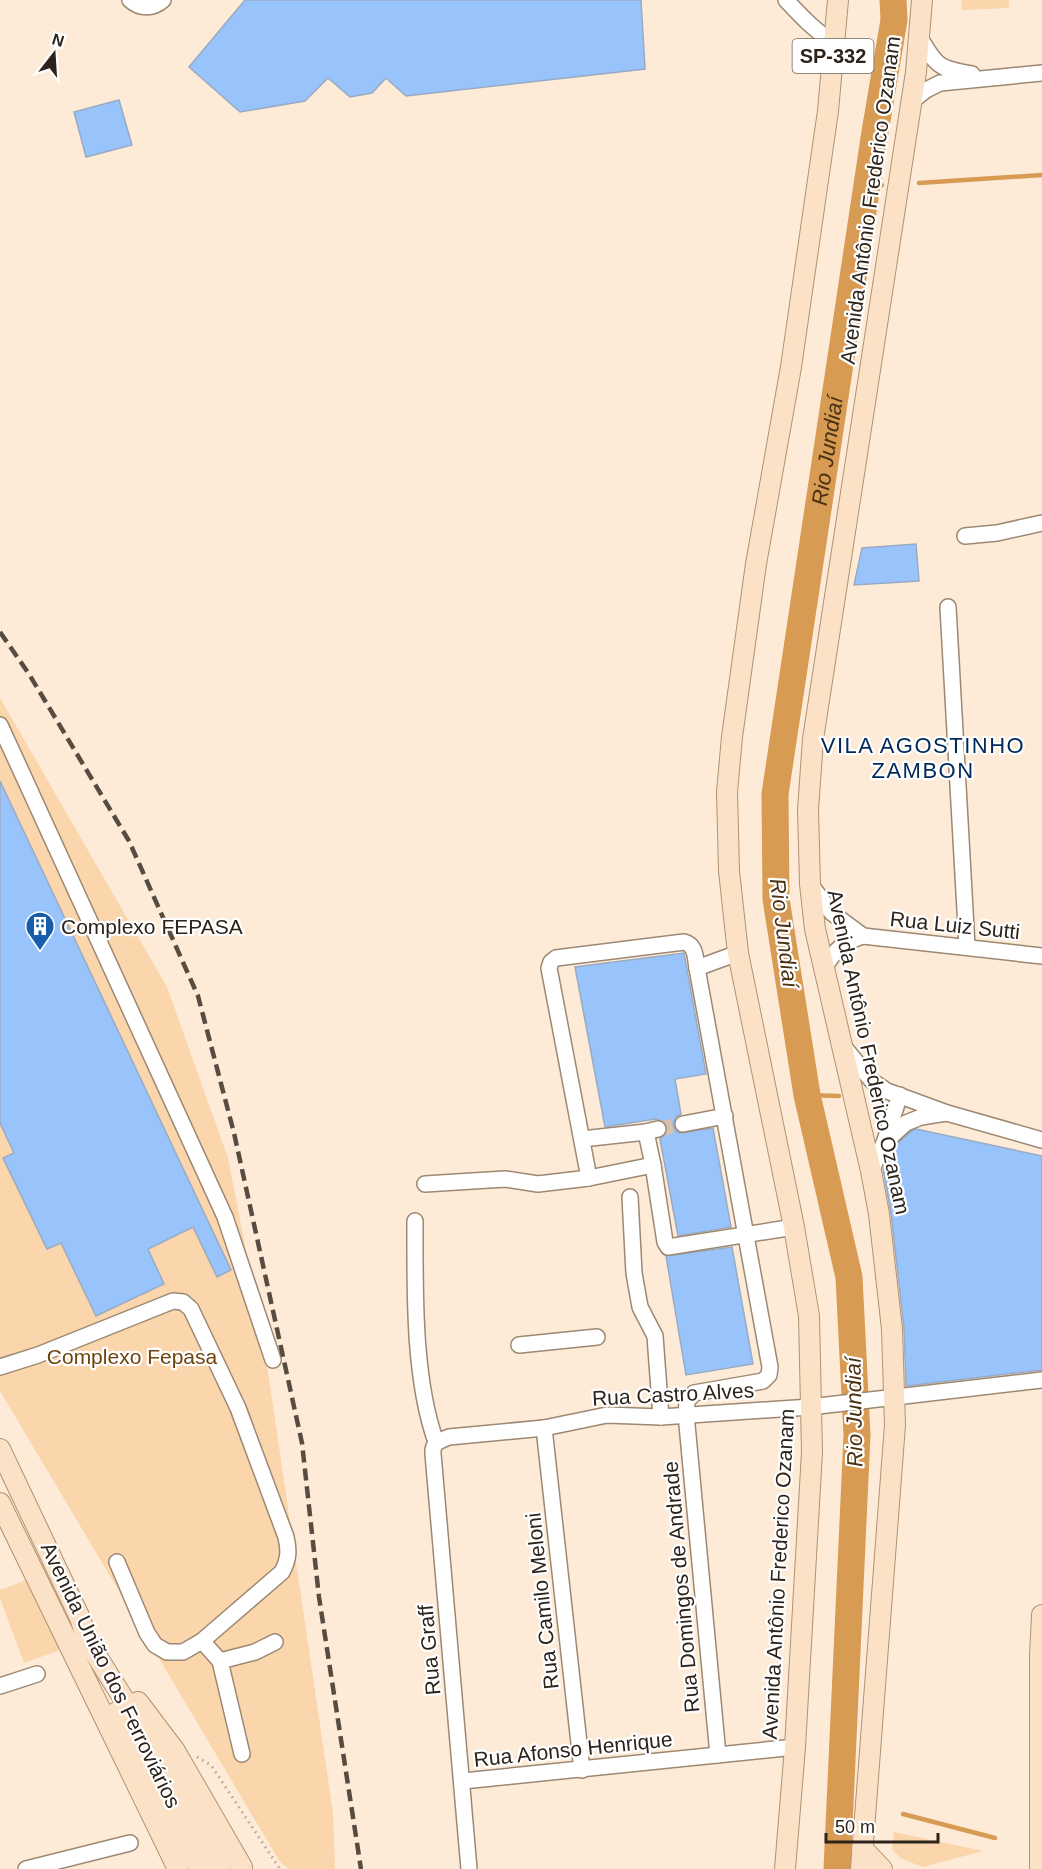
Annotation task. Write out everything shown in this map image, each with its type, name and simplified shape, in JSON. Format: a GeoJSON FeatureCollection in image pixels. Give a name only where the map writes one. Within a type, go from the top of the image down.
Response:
{"type":"FeatureCollection","features":[{"type":"Feature","properties":{"kind":"main road","name":"Avenida Antônio Frederico Ozanam"},"geometry":{"type":"LineString","coordinates":[[785,1869],[795,1747],[812,1452],[818,1406],[809,1316],[794,1227],[738,953],[729,848],[727,792],[732,737],[756,564],[791,367],[828,111],[838,0]]}},
{"type":"Feature","properties":{"kind":"main road","name":"Avenida Antônio Frederico Ozanam"},"geometry":{"type":"LineString","coordinates":[[861,1869],[895,1425],[886,1398],[892,1329],[872,1171],[816,929],[810,884],[808,810],[813,739],[911,102],[922,0]]}},
{"type":"Feature","properties":{"kind":"main road","name":"Avenida União dos Ferroviários"},"geometry":{"type":"LineString","coordinates":[[0,1449],[80,1618],[88,1642],[170,1773],[220,1869]]}},
{"type":"Feature","properties":{"kind":"main road","name":"Avenida União dos Ferroviários"},"geometry":{"type":"LineString","coordinates":[[0,1503],[178,1869]]}},
{"type":"Feature","properties":{"kind":"main road"},"geometry":{"type":"LineString","coordinates":[[1020,1869],[1040,1866],[1042,1615]]}},
{"type":"Feature","properties":{"kind":"main road"},"geometry":{"type":"LineString","coordinates":[[80,1618],[110,1665],[176,1751],[243,1867]]}},
{"type":"Feature","properties":{"kind":"main road"},"geometry":{"type":"LineString","coordinates":[[88,1685],[111,1706],[158,1785],[200,1869]]}},
{"type":"Feature","properties":{"kind":"main road"},"geometry":{"type":"LineString","coordinates":[[862,1848],[882,1869]]}},
{"type":"Feature","properties":{"kind":"street"},"geometry":{"type":"LineString","coordinates":[[133,3],[148,7],[163,0]]}},
{"type":"Feature","properties":{"kind":"street"},"geometry":{"type":"LineString","coordinates":[[786,0],[803,20],[835,44]]}},
{"type":"Feature","properties":{"kind":"street"},"geometry":{"type":"LineString","coordinates":[[919,36],[931,57],[941,67],[954,72],[987,77]]}},
{"type":"Feature","properties":{"kind":"street"},"geometry":{"type":"LineString","coordinates":[[911,102],[926,90],[940,83],[1042,73]]}},
{"type":"Feature","properties":{"kind":"street"},"geometry":{"type":"LineString","coordinates":[[965,536],[997,533],[1042,523]]}},
{"type":"Feature","properties":{"kind":"street"},"geometry":{"type":"LineString","coordinates":[[948,607],[967,946]]}},
{"type":"Feature","properties":{"kind":"street"},"geometry":{"type":"LineString","coordinates":[[0,725],[225,1217],[273,1360]]}},
{"type":"Feature","properties":{"kind":"street","name":"Rua Luiz Sutti"},"geometry":{"type":"LineString","coordinates":[[810,884],[832,913],[863,936]]}},
{"type":"Feature","properties":{"kind":"street","name":"Rua Luiz Sutti"},"geometry":{"type":"LineString","coordinates":[[824,968],[835,951],[846,942],[863,936],[1042,956]]}},
{"type":"Feature","properties":{"kind":"street"},"geometry":{"type":"LineString","coordinates":[[589,1178],[549,969],[551,962],[556,958],[690,943],[693,948],[725,1116],[770,1367],[769,1376],[763,1381],[694,1394],[687,1401],[686,1414]]}},
{"type":"Feature","properties":{"kind":"street"},"geometry":{"type":"LineString","coordinates":[[697,968],[738,953]]}},
{"type":"Feature","properties":{"kind":"street"},"geometry":{"type":"LineString","coordinates":[[842,1045],[872,1081],[887,1091],[947,1113],[1042,1140]]}},
{"type":"Feature","properties":{"kind":"street"},"geometry":{"type":"LineString","coordinates":[[872,1171],[900,1095]]}},
{"type":"Feature","properties":{"kind":"street"},"geometry":{"type":"LineString","coordinates":[[884,1143],[906,1123],[921,1117],[947,1113]]}},
{"type":"Feature","properties":{"kind":"street"},"geometry":{"type":"LineString","coordinates":[[683,1125],[725,1116]]}},
{"type":"Feature","properties":{"kind":"street"},"geometry":{"type":"LineString","coordinates":[[582,1139],[652,1130],[653,1165],[665,1242],[668,1247],[794,1227]]}},
{"type":"Feature","properties":{"kind":"street"},"geometry":{"type":"LineString","coordinates":[[425,1184],[505,1179],[538,1184],[589,1178],[653,1165]]}},
{"type":"Feature","properties":{"kind":"street"},"geometry":{"type":"LineString","coordinates":[[630,1197],[634,1274],[639,1307],[655,1336],[661,1417]]}},
{"type":"Feature","properties":{"kind":"street","name":"Rua Graff"},"geometry":{"type":"LineString","coordinates":[[415,1221],[416,1296],[425,1405],[443,1440],[433,1448],[433,1454],[469,1869]]}},
{"type":"Feature","properties":{"kind":"street"},"geometry":{"type":"LineString","coordinates":[[0,1367],[38,1355],[173,1301],[183,1302],[191,1309],[238,1408],[286,1537],[289,1550],[287,1563],[282,1572],[202,1641],[183,1652],[167,1652],[155,1645],[147,1633],[117,1562]]}},
{"type":"Feature","properties":{"kind":"street"},"geometry":{"type":"LineString","coordinates":[[519,1346],[597,1336]]}},
{"type":"Feature","properties":{"kind":"street","name":"Rua Castro Alves"},"geometry":{"type":"LineString","coordinates":[[443,1440],[544,1428],[607,1414],[661,1417],[818,1406],[1042,1380]]}},
{"type":"Feature","properties":{"kind":"street","name":"Rua Domingos de Andrade"},"geometry":{"type":"LineString","coordinates":[[686,1414],[718,1755]]}},
{"type":"Feature","properties":{"kind":"street","name":"Rua Camilo Meloni"},"geometry":{"type":"LineString","coordinates":[[544,1428],[582,1770]]}},
{"type":"Feature","properties":{"kind":"street"},"geometry":{"type":"LineString","coordinates":[[202,1641],[220,1662],[242,1754]]}},
{"type":"Feature","properties":{"kind":"street"},"geometry":{"type":"LineString","coordinates":[[220,1662],[255,1652],[275,1642]]}},
{"type":"Feature","properties":{"kind":"street"},"geometry":{"type":"LineString","coordinates":[[0,1686],[37,1674]]}},
{"type":"Feature","properties":{"kind":"street","name":"Rua Afonso Henrique"},"geometry":{"type":"LineString","coordinates":[[463,1781],[795,1747]]}},
{"type":"Feature","properties":{"kind":"street"},"geometry":{"type":"LineString","coordinates":[[26,1869],[130,1843]]}},
{"type":"Feature","properties":{"kind":"path"},"geometry":{"type":"LineString","coordinates":[[176,1751],[200,1758],[212,1765],[280,1869]]}},
{"type":"Feature","properties":{"kind":"green space"},"geometry":{"type":"Polygon","coordinates":[[[961,0],[1009,0],[1009,8],[962,10],[961,0]]]}},
{"type":"Feature","properties":{"kind":"green space","name":"Complexo Fepasa"},"geometry":{"type":"Polygon","coordinates":[[[0,698],[167,987],[228,1158],[263,1338],[333,1813],[335,1869],[289,1869],[280,1862],[0,1391],[0,698]]]}},
{"type":"Feature","properties":{"kind":"green space"},"geometry":{"type":"Polygon","coordinates":[[[31,1578],[63,1649],[24,1663],[0,1598],[0,1590],[31,1578]]]}},
{"type":"Feature","properties":{"kind":"green space"},"geometry":{"type":"Polygon","coordinates":[[[894,1832],[983,1851],[923,1867],[902,1859],[892,1850],[894,1832]]]}},
{"type":"Feature","properties":{"kind":"building"},"geometry":{"type":"Polygon","coordinates":[[[245,0],[641,0],[645,69],[406,96],[386,78],[372,93],[350,97],[328,78],[305,101],[240,112],[189,67],[245,0]]]}},
{"type":"Feature","properties":{"kind":"building"},"geometry":{"type":"Polygon","coordinates":[[[119,100],[132,145],[86,157],[74,112],[119,100]]]}},
{"type":"Feature","properties":{"kind":"building"},"geometry":{"type":"Polygon","coordinates":[[[916,544],[919,581],[854,585],[862,548],[916,544]]]}},
{"type":"Feature","properties":{"kind":"building","name":"Complexo FEPASA"},"geometry":{"type":"Polygon","coordinates":[[[0,781],[231,1270],[217,1277],[193,1227],[148,1249],[164,1284],[96,1316],[61,1243],[47,1249],[3,1158],[14,1153],[0,1123],[0,781]]]}},
{"type":"Feature","properties":{"kind":"building"},"geometry":{"type":"Polygon","coordinates":[[[684,953],[706,1074],[675,1079],[681,1114],[676,1117],[673,1125],[680,1133],[713,1128],[731,1227],[678,1236],[660,1139],[667,1132],[665,1123],[656,1119],[605,1127],[575,967],[684,953]]]}},
{"type":"Feature","properties":{"kind":"building"},"geometry":{"type":"Polygon","coordinates":[[[916,1129],[1042,1156],[1042,1370],[906,1386],[904,1328],[891,1213],[883,1169],[892,1149],[916,1129]]]}},
{"type":"Feature","properties":{"kind":"building"},"geometry":{"type":"Polygon","coordinates":[[[732,1247],[753,1364],[686,1375],[666,1256],[732,1247]]]}},
{"type":"Feature","properties":{"kind":"waterway","name":"Rio Jundiaí"},"geometry":{"type":"LineString","coordinates":[[837,1869],[857,1435],[849,1277],[807,1095],[776,899],[775,794],[894,20],[893,0]]}},
{"type":"Feature","properties":{"kind":"waterway"},"geometry":{"type":"LineString","coordinates":[[919,183],[1042,175]]}},
{"type":"Feature","properties":{"kind":"waterway"},"geometry":{"type":"LineString","coordinates":[[867,186],[882,185]]}},
{"type":"Feature","properties":{"kind":"waterway"},"geometry":{"type":"LineString","coordinates":[[807,1095],[839,1096]]}},
{"type":"Feature","properties":{"kind":"waterway"},"geometry":{"type":"LineString","coordinates":[[903,1814],[995,1838]]}},
{"type":"Feature","properties":{"kind":"tunnel"},"geometry":{"type":"LineString","coordinates":[[658,1129],[683,1124]]}},
{"type":"Feature","properties":{"kind":"railway"},"geometry":{"type":"LineString","coordinates":[[0,632],[29,674],[129,841],[198,996],[234,1133],[302,1443],[319,1597],[361,1869]]}},
{"type":"Feature","properties":{"kind":"place","name":"Complexo FEPASA"},"geometry":{"type":"Point","coordinates":[40,952]}},
{"type":"Feature","properties":{"kind":"district","name":"VILA AGOSTINHO ZAMBON"},"geometry":{"type":"Point","coordinates":[923,758]}}]}
